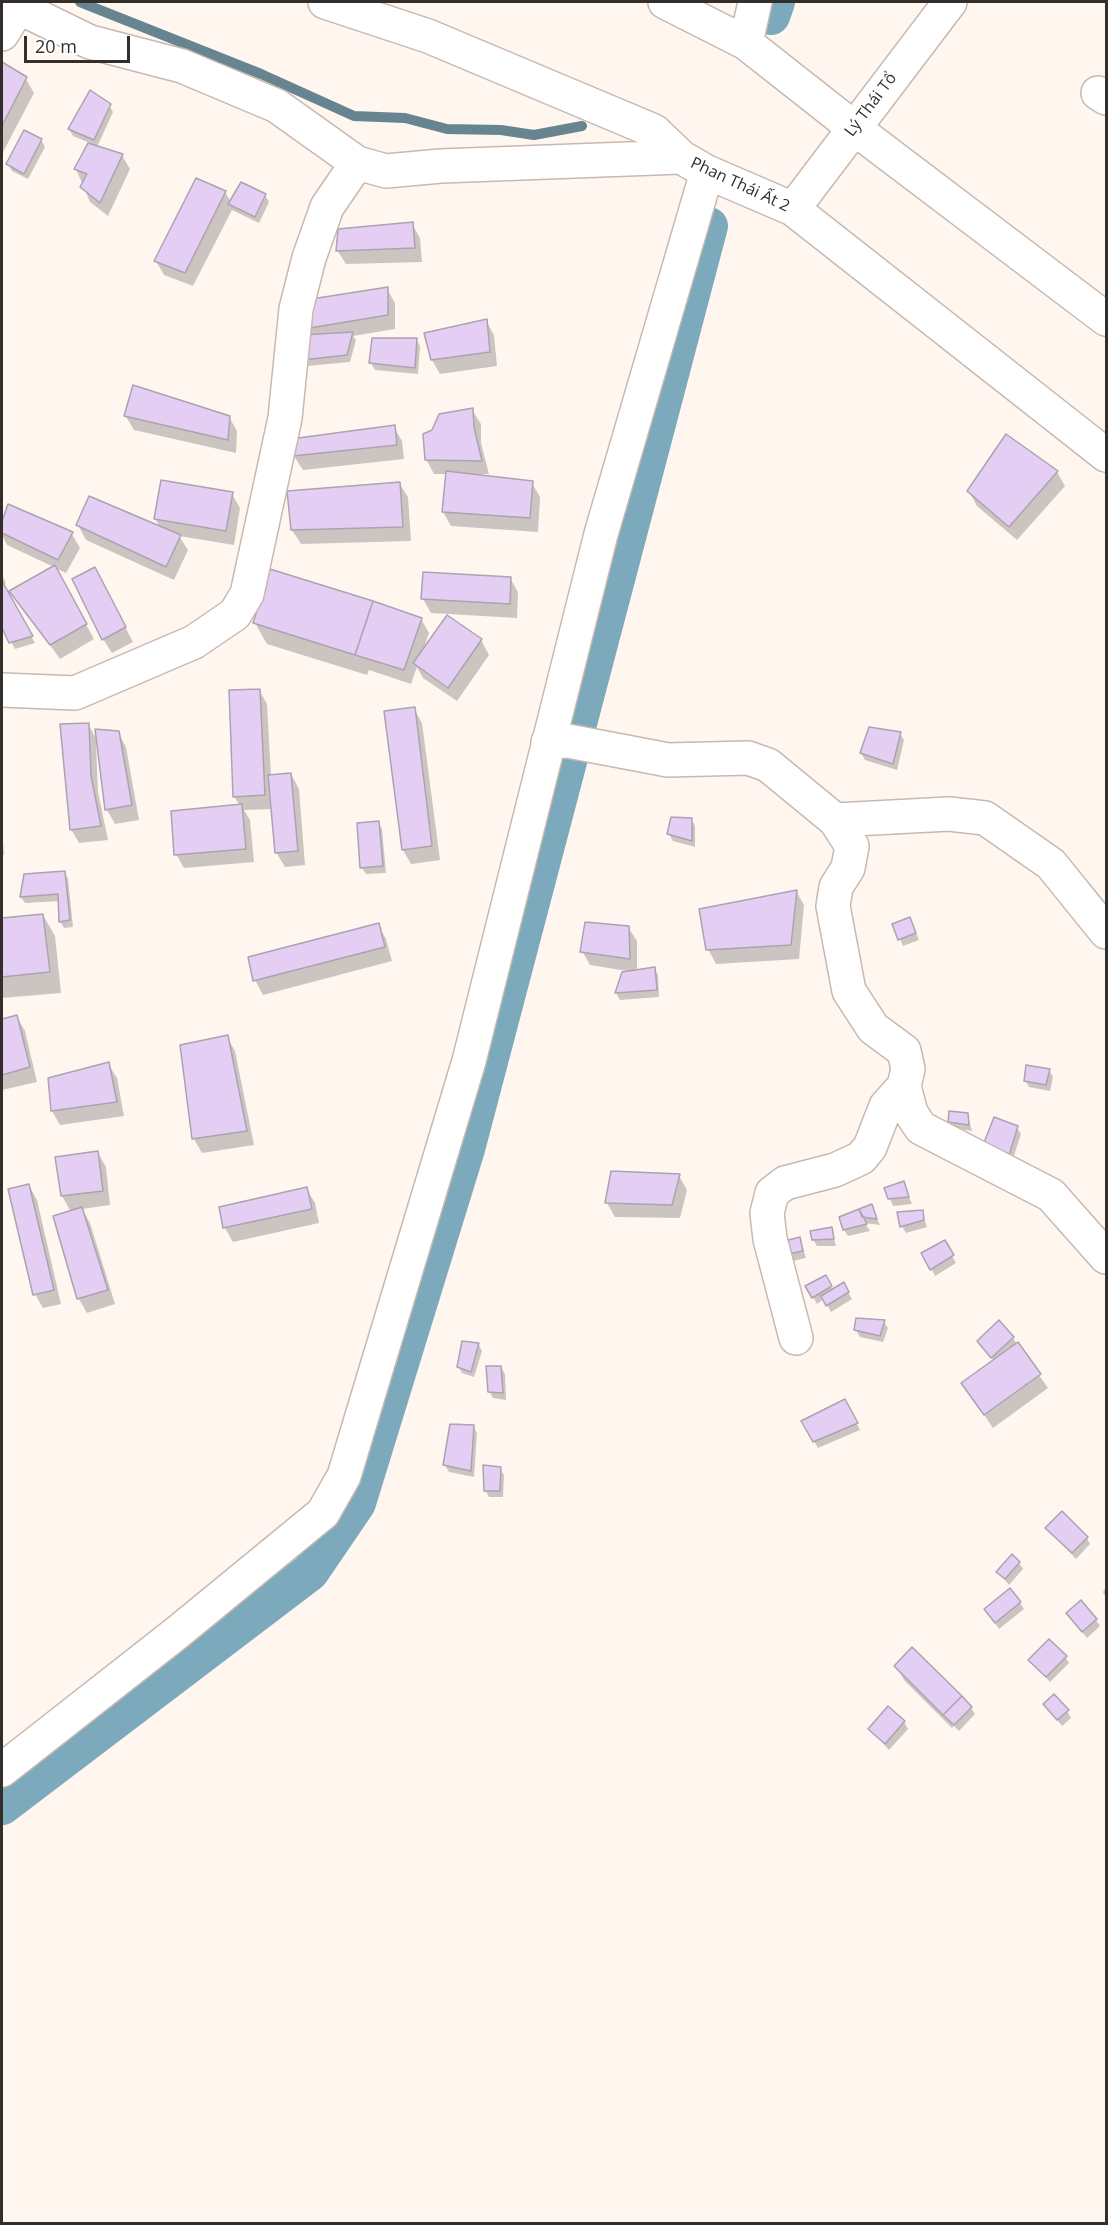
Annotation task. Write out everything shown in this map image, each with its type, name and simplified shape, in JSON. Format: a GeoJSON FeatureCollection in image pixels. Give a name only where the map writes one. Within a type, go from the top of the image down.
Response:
{"type":"FeatureCollection","features":[{"type":"Feature","properties":{"kind":"street","name":"Phan Thái Ất 2"},"geometry":{"type":"LineString","coordinates":[[325,2],[428,36],[654,131],[694,165],[793,208],[1107,455]]}},
{"type":"Feature","properties":{"kind":"street"},"geometry":{"type":"LineString","coordinates":[[665,2],[746,43],[854,128],[1107,319]]}},
{"type":"Feature","properties":{"kind":"street"},"geometry":{"type":"LineString","coordinates":[[746,43],[755,2]]}},
{"type":"Feature","properties":{"kind":"street","name":"Lý Thái Tổ"},"geometry":{"type":"LineString","coordinates":[[793,208],[950,2]]}},
{"type":"Feature","properties":{"kind":"street"},"geometry":{"type":"LineString","coordinates":[[2,1770],[178,1632],[323,1514],[344,1476],[469,1061],[558,741],[601,534],[694,165],[441,166],[386,171],[357,163],[277,106],[182,66],[90,42],[9,14]]}},
{"type":"Feature","properties":{"kind":"street"},"geometry":{"type":"LineString","coordinates":[[2,690],[75,693],[194,642],[235,614],[246,594],[285,418],[296,309],[309,258],[327,207],[357,163]]}},
{"type":"Feature","properties":{"kind":"street"},"geometry":{"type":"LineString","coordinates":[[558,741],[668,760],[748,758],[768,765],[836,820],[852,846],[848,868],[836,887],[833,906],[849,991],[873,1028],[904,1051],[908,1069],[904,1086],[911,1113],[921,1128],[1051,1195],[1107,1257]]}},
{"type":"Feature","properties":{"kind":"street"},"geometry":{"type":"LineString","coordinates":[[836,820],[949,813],[985,818],[1051,864],[1107,932]]}},
{"type":"Feature","properties":{"kind":"street"},"geometry":{"type":"LineString","coordinates":[[796,1338],[770,1239],[767,1213],[772,1193],[785,1183],[835,1170],[861,1158],[870,1147],[886,1106],[904,1086]]}},
{"type":"Feature","properties":{"kind":"building"},"geometry":{"type":"Polygon","coordinates":[[[2,62],[27,77],[2,126],[2,62]]]}},
{"type":"Feature","properties":{"kind":"building"},"geometry":{"type":"Polygon","coordinates":[[[90,90],[111,104],[94,140],[68,129],[90,90]]]}},
{"type":"Feature","properties":{"kind":"building"},"geometry":{"type":"Polygon","coordinates":[[[24,130],[42,139],[24,174],[6,164],[24,130]]]}},
{"type":"Feature","properties":{"kind":"building"},"geometry":{"type":"Polygon","coordinates":[[[88,143],[123,154],[100,203],[80,187],[87,174],[74,169],[88,143]]]}},
{"type":"Feature","properties":{"kind":"building"},"geometry":{"type":"Polygon","coordinates":[[[196,178],[226,191],[185,273],[154,261],[196,178]]]}},
{"type":"Feature","properties":{"kind":"building"},"geometry":{"type":"Polygon","coordinates":[[[241,182],[266,194],[255,217],[228,204],[241,182]]]}},
{"type":"Feature","properties":{"kind":"building"},"geometry":{"type":"Polygon","coordinates":[[[413,222],[415,248],[336,251],[338,229],[413,222]]]}},
{"type":"Feature","properties":{"kind":"building"},"geometry":{"type":"Polygon","coordinates":[[[388,287],[388,315],[304,329],[305,300],[388,287]]]}},
{"type":"Feature","properties":{"kind":"building"},"geometry":{"type":"Polygon","coordinates":[[[487,319],[490,352],[431,360],[424,333],[487,319]]]}},
{"type":"Feature","properties":{"kind":"building"},"geometry":{"type":"Polygon","coordinates":[[[353,332],[347,355],[302,360],[301,335],[353,332]]]}},
{"type":"Feature","properties":{"kind":"building"},"geometry":{"type":"Polygon","coordinates":[[[372,338],[417,338],[415,368],[369,363],[372,338]]]}},
{"type":"Feature","properties":{"kind":"building"},"geometry":{"type":"Polygon","coordinates":[[[133,385],[230,416],[228,440],[124,416],[133,385]]]}},
{"type":"Feature","properties":{"kind":"building"},"geometry":{"type":"Polygon","coordinates":[[[473,408],[474,427],[482,461],[425,460],[423,434],[432,430],[439,414],[473,408]]]}},
{"type":"Feature","properties":{"kind":"building"},"geometry":{"type":"Polygon","coordinates":[[[395,425],[397,445],[293,456],[291,439],[395,425]]]}},
{"type":"Feature","properties":{"kind":"building"},"geometry":{"type":"Polygon","coordinates":[[[1006,434],[1058,471],[1009,527],[967,491],[1006,434]]]}},
{"type":"Feature","properties":{"kind":"building"},"geometry":{"type":"Polygon","coordinates":[[[446,471],[533,481],[530,518],[442,512],[446,471]]]}},
{"type":"Feature","properties":{"kind":"building"},"geometry":{"type":"Polygon","coordinates":[[[161,480],[233,492],[226,531],[154,519],[161,480]]]}},
{"type":"Feature","properties":{"kind":"building"},"geometry":{"type":"Polygon","coordinates":[[[400,482],[403,527],[291,530],[287,491],[400,482]]]}},
{"type":"Feature","properties":{"kind":"building"},"geometry":{"type":"Polygon","coordinates":[[[89,496],[181,535],[166,567],[76,525],[89,496]]]}},
{"type":"Feature","properties":{"kind":"building"},"geometry":{"type":"Polygon","coordinates":[[[8,504],[73,532],[58,560],[2,533],[2,521],[8,504]]]}},
{"type":"Feature","properties":{"kind":"building"},"geometry":{"type":"Polygon","coordinates":[[[55,565],[87,624],[50,645],[9,591],[55,565]]]}},
{"type":"Feature","properties":{"kind":"building"},"geometry":{"type":"Polygon","coordinates":[[[95,567],[126,627],[102,640],[72,579],[95,567]]]}},
{"type":"Feature","properties":{"kind":"building"},"geometry":{"type":"Polygon","coordinates":[[[270,569],[373,601],[355,655],[253,623],[270,569]]]}},
{"type":"Feature","properties":{"kind":"building"},"geometry":{"type":"Polygon","coordinates":[[[423,572],[511,577],[510,604],[421,599],[423,572]]]}},
{"type":"Feature","properties":{"kind":"building"},"geometry":{"type":"Polygon","coordinates":[[[2,581],[33,636],[9,643],[2,628],[2,581]]]}},
{"type":"Feature","properties":{"kind":"building"},"geometry":{"type":"Polygon","coordinates":[[[373,601],[422,618],[404,670],[355,655],[373,601]]]}},
{"type":"Feature","properties":{"kind":"building"},"geometry":{"type":"Polygon","coordinates":[[[447,615],[482,639],[448,688],[413,663],[447,615]]]}},
{"type":"Feature","properties":{"kind":"building"},"geometry":{"type":"Polygon","coordinates":[[[260,689],[265,795],[233,797],[229,690],[260,689]]]}},
{"type":"Feature","properties":{"kind":"building"},"geometry":{"type":"Polygon","coordinates":[[[415,707],[432,846],[402,850],[384,711],[415,707]]]}},
{"type":"Feature","properties":{"kind":"building"},"geometry":{"type":"Polygon","coordinates":[[[89,723],[91,776],[101,826],[70,830],[60,724],[89,723]]]}},
{"type":"Feature","properties":{"kind":"building"},"geometry":{"type":"Polygon","coordinates":[[[869,727],[901,732],[893,764],[860,753],[869,727]]]}},
{"type":"Feature","properties":{"kind":"building"},"geometry":{"type":"Polygon","coordinates":[[[95,729],[119,731],[132,805],[105,810],[95,729]]]}},
{"type":"Feature","properties":{"kind":"building"},"geometry":{"type":"Polygon","coordinates":[[[291,773],[298,851],[275,853],[268,775],[291,773]]]}},
{"type":"Feature","properties":{"kind":"building"},"geometry":{"type":"Polygon","coordinates":[[[242,804],[246,849],[174,855],[171,811],[242,804]]]}},
{"type":"Feature","properties":{"kind":"building"},"geometry":{"type":"Polygon","coordinates":[[[671,817],[692,818],[692,841],[667,834],[671,817]]]}},
{"type":"Feature","properties":{"kind":"building"},"geometry":{"type":"Polygon","coordinates":[[[379,821],[383,866],[360,868],[357,823],[379,821]]]}},
{"type":"Feature","properties":{"kind":"building"},"geometry":{"type":"Polygon","coordinates":[[[65,871],[70,920],[59,922],[58,894],[20,897],[24,874],[65,871]]]}},
{"type":"Feature","properties":{"kind":"building"},"geometry":{"type":"Polygon","coordinates":[[[797,890],[791,945],[706,950],[699,909],[797,890]]]}},
{"type":"Feature","properties":{"kind":"building"},"geometry":{"type":"Polygon","coordinates":[[[43,914],[50,972],[2,977],[2,918],[43,914]]]}},
{"type":"Feature","properties":{"kind":"building"},"geometry":{"type":"Polygon","coordinates":[[[910,917],[916,933],[898,940],[892,924],[910,917]]]}},
{"type":"Feature","properties":{"kind":"building"},"geometry":{"type":"Polygon","coordinates":[[[585,922],[629,926],[630,959],[580,952],[585,922]]]}},
{"type":"Feature","properties":{"kind":"building"},"geometry":{"type":"Polygon","coordinates":[[[379,923],[385,947],[253,981],[248,957],[379,923]]]}},
{"type":"Feature","properties":{"kind":"building"},"geometry":{"type":"Polygon","coordinates":[[[655,967],[657,990],[615,993],[622,972],[655,967]]]}},
{"type":"Feature","properties":{"kind":"building"},"geometry":{"type":"Polygon","coordinates":[[[17,1015],[30,1067],[2,1075],[2,1019],[17,1015]]]}},
{"type":"Feature","properties":{"kind":"building"},"geometry":{"type":"Polygon","coordinates":[[[228,1035],[247,1131],[192,1139],[180,1045],[228,1035]]]}},
{"type":"Feature","properties":{"kind":"building"},"geometry":{"type":"Polygon","coordinates":[[[109,1062],[117,1102],[51,1111],[48,1078],[109,1062]]]}},
{"type":"Feature","properties":{"kind":"building"},"geometry":{"type":"Polygon","coordinates":[[[1026,1065],[1050,1069],[1046,1085],[1024,1081],[1026,1065]]]}},
{"type":"Feature","properties":{"kind":"building"},"geometry":{"type":"Polygon","coordinates":[[[949,1111],[968,1113],[969,1125],[948,1122],[949,1111]]]}},
{"type":"Feature","properties":{"kind":"building"},"geometry":{"type":"Polygon","coordinates":[[[994,1117],[1018,1126],[1007,1162],[980,1153],[994,1117]]]}},
{"type":"Feature","properties":{"kind":"building"},"geometry":{"type":"Polygon","coordinates":[[[98,1151],[103,1191],[61,1196],[55,1157],[98,1151]]]}},
{"type":"Feature","properties":{"kind":"building"},"geometry":{"type":"Polygon","coordinates":[[[611,1171],[680,1174],[672,1205],[605,1203],[611,1171]]]}},
{"type":"Feature","properties":{"kind":"building"},"geometry":{"type":"Polygon","coordinates":[[[904,1181],[909,1197],[888,1199],[884,1188],[904,1181]]]}},
{"type":"Feature","properties":{"kind":"building"},"geometry":{"type":"Polygon","coordinates":[[[29,1184],[54,1290],[33,1295],[8,1189],[29,1184]]]}},
{"type":"Feature","properties":{"kind":"building"},"geometry":{"type":"Polygon","coordinates":[[[307,1187],[312,1209],[223,1228],[219,1207],[307,1187]]]}},
{"type":"Feature","properties":{"kind":"building"},"geometry":{"type":"Polygon","coordinates":[[[872,1204],[877,1219],[862,1217],[859,1209],[872,1204]]]}},
{"type":"Feature","properties":{"kind":"building"},"geometry":{"type":"Polygon","coordinates":[[[82,1207],[108,1290],[77,1299],[53,1216],[82,1207]]]}},
{"type":"Feature","properties":{"kind":"building"},"geometry":{"type":"Polygon","coordinates":[[[859,1209],[867,1224],[843,1230],[839,1217],[859,1209]]]}},
{"type":"Feature","properties":{"kind":"building"},"geometry":{"type":"Polygon","coordinates":[[[923,1210],[924,1220],[900,1227],[897,1212],[923,1210]]]}},
{"type":"Feature","properties":{"kind":"building"},"geometry":{"type":"Polygon","coordinates":[[[832,1227],[834,1239],[812,1240],[810,1231],[832,1227]]]}},
{"type":"Feature","properties":{"kind":"building"},"geometry":{"type":"Polygon","coordinates":[[[800,1237],[803,1251],[780,1256],[777,1243],[800,1237]]]}},
{"type":"Feature","properties":{"kind":"building"},"geometry":{"type":"Polygon","coordinates":[[[945,1240],[954,1255],[930,1270],[921,1253],[945,1240]]]}},
{"type":"Feature","properties":{"kind":"building"},"geometry":{"type":"Polygon","coordinates":[[[826,1275],[832,1286],[812,1298],[805,1286],[826,1275]]]}},
{"type":"Feature","properties":{"kind":"building"},"geometry":{"type":"Polygon","coordinates":[[[844,1282],[849,1292],[826,1306],[821,1296],[844,1282]]]}},
{"type":"Feature","properties":{"kind":"building"},"geometry":{"type":"Polygon","coordinates":[[[856,1318],[885,1320],[880,1336],[854,1330],[856,1318]]]}},
{"type":"Feature","properties":{"kind":"building"},"geometry":{"type":"Polygon","coordinates":[[[999,1320],[1014,1337],[991,1358],[977,1341],[999,1320]]]}},
{"type":"Feature","properties":{"kind":"building"},"geometry":{"type":"Polygon","coordinates":[[[462,1341],[479,1343],[471,1372],[457,1367],[462,1341]]]}},
{"type":"Feature","properties":{"kind":"building"},"geometry":{"type":"Polygon","coordinates":[[[1018,1342],[1041,1374],[984,1415],[961,1383],[1018,1342]]]}},
{"type":"Feature","properties":{"kind":"building"},"geometry":{"type":"Polygon","coordinates":[[[486,1366],[501,1366],[503,1393],[488,1392],[486,1366]]]}},
{"type":"Feature","properties":{"kind":"building"},"geometry":{"type":"Polygon","coordinates":[[[845,1399],[858,1423],[813,1442],[801,1421],[845,1399]]]}},
{"type":"Feature","properties":{"kind":"building"},"geometry":{"type":"Polygon","coordinates":[[[450,1424],[474,1425],[471,1471],[443,1465],[450,1424]]]}},
{"type":"Feature","properties":{"kind":"building"},"geometry":{"type":"Polygon","coordinates":[[[483,1465],[501,1467],[500,1491],[484,1491],[483,1465]]]}},
{"type":"Feature","properties":{"kind":"building"},"geometry":{"type":"Polygon","coordinates":[[[1062,1511],[1088,1537],[1072,1553],[1045,1528],[1062,1511]]]}},
{"type":"Feature","properties":{"kind":"building"},"geometry":{"type":"Polygon","coordinates":[[[1012,1554],[1020,1562],[1005,1579],[996,1572],[1012,1554]]]}},
{"type":"Feature","properties":{"kind":"building"},"geometry":{"type":"Polygon","coordinates":[[[1010,1588],[1021,1602],[995,1623],[984,1609],[1010,1588]]]}},
{"type":"Feature","properties":{"kind":"building"},"geometry":{"type":"Polygon","coordinates":[[[1081,1600],[1097,1619],[1082,1632],[1066,1613],[1081,1600]]]}},
{"type":"Feature","properties":{"kind":"building"},"geometry":{"type":"Polygon","coordinates":[[[1049,1639],[1067,1656],[1046,1677],[1028,1660],[1049,1639]]]}},
{"type":"Feature","properties":{"kind":"building"},"geometry":{"type":"Polygon","coordinates":[[[912,1647],[962,1696],[943,1715],[894,1666],[912,1647]]]}},
{"type":"Feature","properties":{"kind":"building"},"geometry":{"type":"Polygon","coordinates":[[[1054,1694],[1069,1710],[1057,1720],[1043,1704],[1054,1694]]]}},
{"type":"Feature","properties":{"kind":"building"},"geometry":{"type":"Polygon","coordinates":[[[962,1696],[972,1707],[954,1725],[943,1715],[962,1696]]]}},
{"type":"Feature","properties":{"kind":"building"},"geometry":{"type":"Polygon","coordinates":[[[888,1706],[905,1721],[885,1744],[868,1729],[888,1706]]]}},
{"type":"Feature","properties":{"kind":"waterway"},"geometry":{"type":"LineString","coordinates":[[80,2],[261,74],[354,116],[405,118],[447,129],[501,130],[534,135],[582,126]]}},
{"type":"Feature","properties":{"kind":"waterway"},"geometry":{"type":"LineString","coordinates":[[771,16],[776,2]]}},
{"type":"Feature","properties":{"kind":"waterway"},"geometry":{"type":"LineString","coordinates":[[2,1806],[310,1572],[357,1503],[466,1149],[709,226]]}}]}
